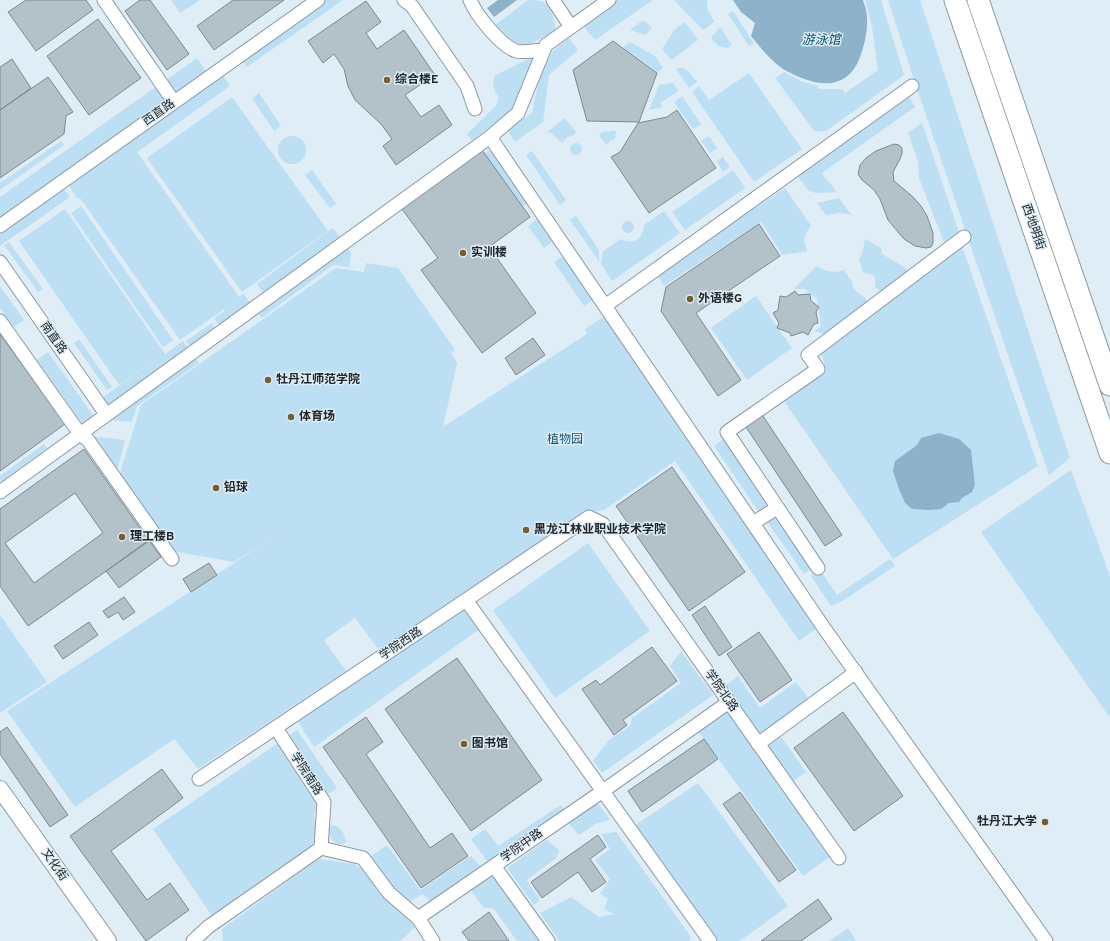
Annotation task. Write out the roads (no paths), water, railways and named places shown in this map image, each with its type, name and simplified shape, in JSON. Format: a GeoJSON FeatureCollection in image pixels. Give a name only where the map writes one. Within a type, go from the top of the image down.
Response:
{"type":"FeatureCollection","features":[{"type":"Feature","properties":{"kind":"highway","name":"西地明街"},"geometry":{"type":"LineString","coordinates":[[955,0],[1110,453]]}},
{"type":"Feature","properties":{"kind":"highway","name":"西地明街"},"geometry":{"type":"LineString","coordinates":[[978,0],[1110,385]]}},
{"type":"Feature","properties":{"kind":"street"},"geometry":{"type":"LineString","coordinates":[[104,0],[174,102]]}},
{"type":"Feature","properties":{"kind":"street","name":"西直路"},"geometry":{"type":"LineString","coordinates":[[0,226],[318,0]]}},
{"type":"Feature","properties":{"kind":"street"},"geometry":{"type":"LineString","coordinates":[[404,0],[412,6],[467,86],[475,109]]}},
{"type":"Feature","properties":{"kind":"street"},"geometry":{"type":"LineString","coordinates":[[470,0],[491,32],[516,51],[544,50]]}},
{"type":"Feature","properties":{"kind":"street"},"geometry":{"type":"LineString","coordinates":[[553,0],[571,27]]}},
{"type":"Feature","properties":{"kind":"street"},"geometry":{"type":"LineString","coordinates":[[0,492],[490,137],[518,113],[546,45],[609,0]]}},
{"type":"Feature","properties":{"kind":"street"},"geometry":{"type":"LineString","coordinates":[[605,306],[912,86]]}},
{"type":"Feature","properties":{"kind":"street"},"geometry":{"type":"LineString","coordinates":[[490,137],[856,672],[1046,941]]}},
{"type":"Feature","properties":{"kind":"street"},"geometry":{"type":"LineString","coordinates":[[818,568],[727,432],[818,369],[808,355],[964,237]]}},
{"type":"Feature","properties":{"kind":"street","name":"南直路"},"geometry":{"type":"LineString","coordinates":[[0,262],[106,414]]}},
{"type":"Feature","properties":{"kind":"street"},"geometry":{"type":"LineString","coordinates":[[0,321],[80,434],[88,440],[172,559]]}},
{"type":"Feature","properties":{"kind":"street"},"geometry":{"type":"LineString","coordinates":[[754,523],[777,508]]}},
{"type":"Feature","properties":{"kind":"street","name":"学院西路"},"geometry":{"type":"LineString","coordinates":[[199,779],[466,600],[588,516],[603,524]]}},
{"type":"Feature","properties":{"kind":"street","name":"学院北路"},"geometry":{"type":"LineString","coordinates":[[603,524],[839,858]]}},
{"type":"Feature","properties":{"kind":"street"},"geometry":{"type":"LineString","coordinates":[[466,600],[710,941]]}},
{"type":"Feature","properties":{"kind":"street"},"geometry":{"type":"LineString","coordinates":[[758,744],[856,672]]}},
{"type":"Feature","properties":{"kind":"street","name":"学院中路"},"geometry":{"type":"LineString","coordinates":[[418,918],[603,791],[729,702]]}},
{"type":"Feature","properties":{"kind":"street","name":"学院南路"},"geometry":{"type":"LineString","coordinates":[[276,728],[324,802],[321,848]]}},
{"type":"Feature","properties":{"kind":"street","name":"文化街"},"geometry":{"type":"LineString","coordinates":[[0,789],[108,941]]}},
{"type":"Feature","properties":{"kind":"street"},"geometry":{"type":"LineString","coordinates":[[193,941],[208,927],[321,848],[363,858],[389,893],[418,918],[434,941]]}},
{"type":"Feature","properties":{"kind":"street"},"geometry":{"type":"LineString","coordinates":[[494,866],[548,941]]}},
{"type":"Feature","properties":{"kind":"water"},"geometry":{"type":"Polygon","coordinates":[[[498,0],[517,0],[494,17],[487,8],[498,0]]]}},
{"type":"Feature","properties":{"kind":"water","name":"游泳馆"},"geometry":{"type":"Polygon","coordinates":[[[733,0],[863,0],[867,14],[867,28],[860,57],[854,69],[846,77],[837,82],[827,83],[805,79],[783,69],[766,54],[751,36],[755,23],[741,12],[733,0]]]}},
{"type":"Feature","properties":{"kind":"water"},"geometry":{"type":"Polygon","coordinates":[[[939,433],[959,439],[971,450],[975,485],[972,492],[962,498],[959,502],[949,503],[941,509],[912,509],[905,503],[899,489],[893,471],[895,461],[917,445],[921,438],[939,433]]]}},
{"type":"Feature","properties":{"kind":"place","name":"综合楼E"},"geometry":{"type":"Point","coordinates":[387,80]}},
{"type":"Feature","properties":{"kind":"place","name":"实训楼"},"geometry":{"type":"Point","coordinates":[463,253]}},
{"type":"Feature","properties":{"kind":"place","name":"外语楼G"},"geometry":{"type":"Point","coordinates":[690,299]}},
{"type":"Feature","properties":{"kind":"place","name":"牡丹江师范学院"},"geometry":{"type":"Point","coordinates":[268,380]}},
{"type":"Feature","properties":{"kind":"place","name":"体育场"},"geometry":{"type":"Point","coordinates":[291,417]}},
{"type":"Feature","properties":{"kind":"place","name":"铅球"},"geometry":{"type":"Point","coordinates":[216,488]}},
{"type":"Feature","properties":{"kind":"place","name":"黑龙江林业职业技术学院"},"geometry":{"type":"Point","coordinates":[526,530]}},
{"type":"Feature","properties":{"kind":"place","name":"理工楼B"},"geometry":{"type":"Point","coordinates":[122,537]}},
{"type":"Feature","properties":{"kind":"place","name":"图书馆"},"geometry":{"type":"Point","coordinates":[464,744]}},
{"type":"Feature","properties":{"kind":"place","name":"牡丹江大学"},"geometry":{"type":"Point","coordinates":[1045,822]}},
{"type":"Feature","properties":{"kind":"park label","name":"植物园"},"geometry":{"type":"Point","coordinates":[565,440]}}]}
